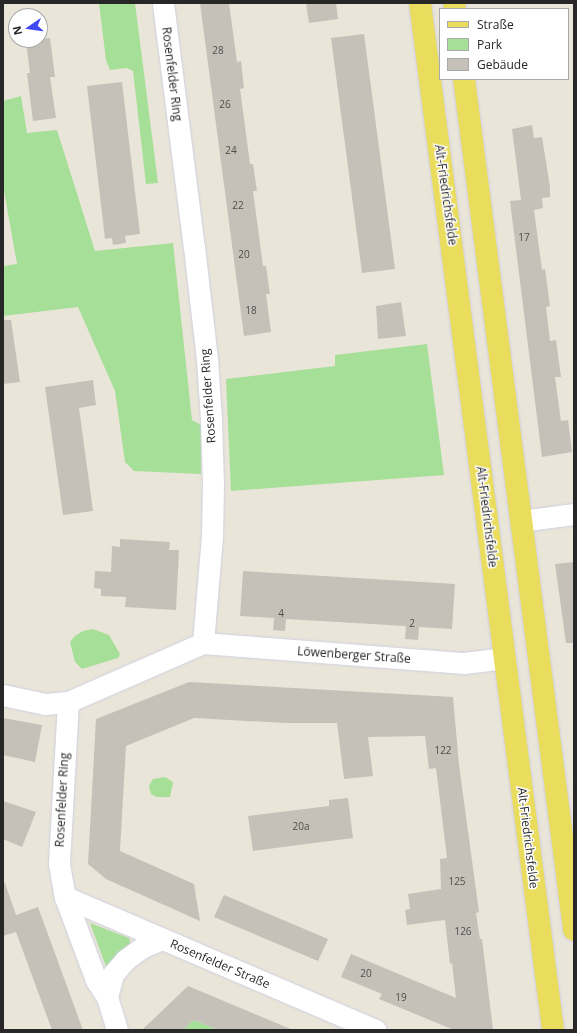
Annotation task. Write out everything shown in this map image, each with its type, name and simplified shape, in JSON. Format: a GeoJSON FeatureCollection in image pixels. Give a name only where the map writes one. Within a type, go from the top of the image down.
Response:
{"type":"FeatureCollection","features":[{"type":"Feature","properties":{"kind":"main road","name":"Alt-Friedrichsfelde"},"geometry":{"type":"LineString","coordinates":[[420,3],[553,1030]]}},
{"type":"Feature","properties":{"kind":"main road"},"geometry":{"type":"LineString","coordinates":[[464,80],[574,930]]}},
{"type":"Feature","properties":{"kind":"street","name":"Rosenfelder Ring"},"geometry":{"type":"LineString","coordinates":[[163,3],[207,359],[211,420],[214,485],[212,536],[203,643]]}},
{"type":"Feature","properties":{"kind":"street"},"geometry":{"type":"LineString","coordinates":[[521,521],[574,514]]}},
{"type":"Feature","properties":{"kind":"street","name":"Löwenberger Straße"},"geometry":{"type":"LineString","coordinates":[[203,643],[464,663],[505,658]]}},
{"type":"Feature","properties":{"kind":"street"},"geometry":{"type":"LineString","coordinates":[[3,695],[45,704],[68,702],[203,643]]}},
{"type":"Feature","properties":{"kind":"street","name":"Rosenfelder Ring"},"geometry":{"type":"LineString","coordinates":[[68,702],[59,864],[65,897],[96,980],[107,997],[117,1030]]}},
{"type":"Feature","properties":{"kind":"street","name":"Rosenfelder Straße"},"geometry":{"type":"LineString","coordinates":[[65,897],[374,1030]]}},
{"type":"Feature","properties":{"kind":"street"},"geometry":{"type":"LineString","coordinates":[[107,997],[114,974],[125,960],[143,947],[162,939]]}},
{"type":"Feature","properties":{"kind":"green space"},"geometry":{"type":"Polygon","coordinates":[[[99,3],[135,3],[158,183],[146,184],[133,71],[127,68],[110,70],[106,60],[99,3]]]}},
{"type":"Feature","properties":{"kind":"green space"},"geometry":{"type":"Polygon","coordinates":[[[21,96],[27,133],[57,130],[95,251],[173,243],[192,420],[201,425],[201,474],[134,471],[125,462],[115,391],[78,307],[3,316],[3,266],[17,264],[3,185],[3,101],[21,96]]]}},
{"type":"Feature","properties":{"kind":"green space"},"geometry":{"type":"Polygon","coordinates":[[[427,344],[444,475],[231,491],[226,379],[335,366],[335,355],[427,344]]]}},
{"type":"Feature","properties":{"kind":"green space"},"geometry":{"type":"Polygon","coordinates":[[[93,629],[109,635],[120,654],[118,658],[82,669],[75,662],[70,642],[75,636],[83,631],[93,629]]]}},
{"type":"Feature","properties":{"kind":"green space"},"geometry":{"type":"Polygon","coordinates":[[[165,777],[173,782],[170,797],[157,797],[151,794],[149,786],[153,779],[165,777]]]}},
{"type":"Feature","properties":{"kind":"green space"},"geometry":{"type":"Polygon","coordinates":[[[90,923],[129,938],[130,944],[107,969],[90,923]]]}},
{"type":"Feature","properties":{"kind":"green space"},"geometry":{"type":"Polygon","coordinates":[[[194,1020],[218,1030],[183,1030],[194,1020]]]}},
{"type":"Feature","properties":{"kind":"building"},"geometry":{"type":"Polygon","coordinates":[[[200,3],[229,3],[237,62],[241,61],[244,88],[240,89],[250,164],[253,164],[257,191],[253,191],[263,266],[266,266],[270,294],[266,294],[271,332],[244,336],[200,3]]]}},
{"type":"Feature","properties":{"kind":"building"},"geometry":{"type":"Polygon","coordinates":[[[306,3],[336,3],[338,19],[309,23],[306,3]]]}},
{"type":"Feature","properties":{"kind":"building"},"geometry":{"type":"Polygon","coordinates":[[[364,34],[395,269],[362,273],[331,38],[364,34]]]}},
{"type":"Feature","properties":{"kind":"building"},"geometry":{"type":"Polygon","coordinates":[[[48,38],[50,38],[55,77],[50,77],[56,118],[33,121],[27,73],[30,73],[27,48],[48,48],[48,38]]]}},
{"type":"Feature","properties":{"kind":"building"},"geometry":{"type":"Polygon","coordinates":[[[122,82],[140,234],[125,236],[126,243],[113,245],[112,238],[105,239],[87,86],[122,82]]]}},
{"type":"Feature","properties":{"kind":"building"},"geometry":{"type":"Polygon","coordinates":[[[532,125],[534,138],[542,137],[550,187],[550,197],[542,198],[543,208],[534,210],[542,270],[545,269],[550,306],[546,307],[550,341],[556,340],[561,377],[555,377],[561,421],[568,420],[572,452],[542,457],[510,201],[521,200],[512,129],[532,125]]]}},
{"type":"Feature","properties":{"kind":"building"},"geometry":{"type":"Polygon","coordinates":[[[401,302],[406,336],[378,339],[376,306],[401,302]]]}},
{"type":"Feature","properties":{"kind":"building"},"geometry":{"type":"Polygon","coordinates":[[[3,320],[11,320],[20,382],[3,384],[3,320]]]}},
{"type":"Feature","properties":{"kind":"building"},"geometry":{"type":"Polygon","coordinates":[[[93,380],[96,405],[79,408],[93,511],[63,515],[45,387],[93,380]]]}},
{"type":"Feature","properties":{"kind":"building"},"geometry":{"type":"Polygon","coordinates":[[[120,539],[170,542],[169,550],[179,550],[176,610],[125,607],[126,597],[101,596],[101,589],[94,588],[95,571],[111,572],[112,546],[120,547],[120,539]]]}},
{"type":"Feature","properties":{"kind":"building"},"geometry":{"type":"Polygon","coordinates":[[[574,562],[574,643],[566,643],[555,564],[574,562]]]}},
{"type":"Feature","properties":{"kind":"building"},"geometry":{"type":"Polygon","coordinates":[[[243,571],[455,584],[452,629],[419,627],[418,640],[405,639],[406,626],[286,619],[285,631],[273,630],[274,618],[240,616],[243,571]]]}},
{"type":"Feature","properties":{"kind":"building"},"geometry":{"type":"Polygon","coordinates":[[[189,682],[453,697],[459,765],[479,912],[476,913],[480,939],[482,939],[493,1030],[454,1030],[379,999],[382,994],[341,977],[351,954],[456,998],[445,920],[407,925],[405,910],[410,909],[408,894],[441,889],[440,859],[447,858],[436,768],[429,769],[425,736],[368,737],[373,776],[344,779],[337,723],[285,723],[194,718],[126,746],[120,851],[194,884],[200,921],[106,879],[88,864],[96,719],[189,682]]]}},
{"type":"Feature","properties":{"kind":"building"},"geometry":{"type":"Polygon","coordinates":[[[3,718],[42,725],[35,762],[3,755],[3,718]]]}},
{"type":"Feature","properties":{"kind":"building"},"geometry":{"type":"Polygon","coordinates":[[[348,798],[353,838],[253,851],[248,816],[329,806],[329,800],[348,798]]]}},
{"type":"Feature","properties":{"kind":"building"},"geometry":{"type":"Polygon","coordinates":[[[3,801],[36,812],[22,847],[3,839],[3,801]]]}},
{"type":"Feature","properties":{"kind":"building"},"geometry":{"type":"Polygon","coordinates":[[[3,883],[5,883],[16,915],[38,907],[83,1030],[52,1030],[16,932],[3,936],[3,883]]]}},
{"type":"Feature","properties":{"kind":"building"},"geometry":{"type":"Polygon","coordinates":[[[224,895],[328,939],[318,961],[214,917],[224,895]]]}},
{"type":"Feature","properties":{"kind":"building"},"geometry":{"type":"Polygon","coordinates":[[[188,986],[293,1030],[218,1030],[194,1020],[183,1030],[142,1030],[188,986]]]}}]}
